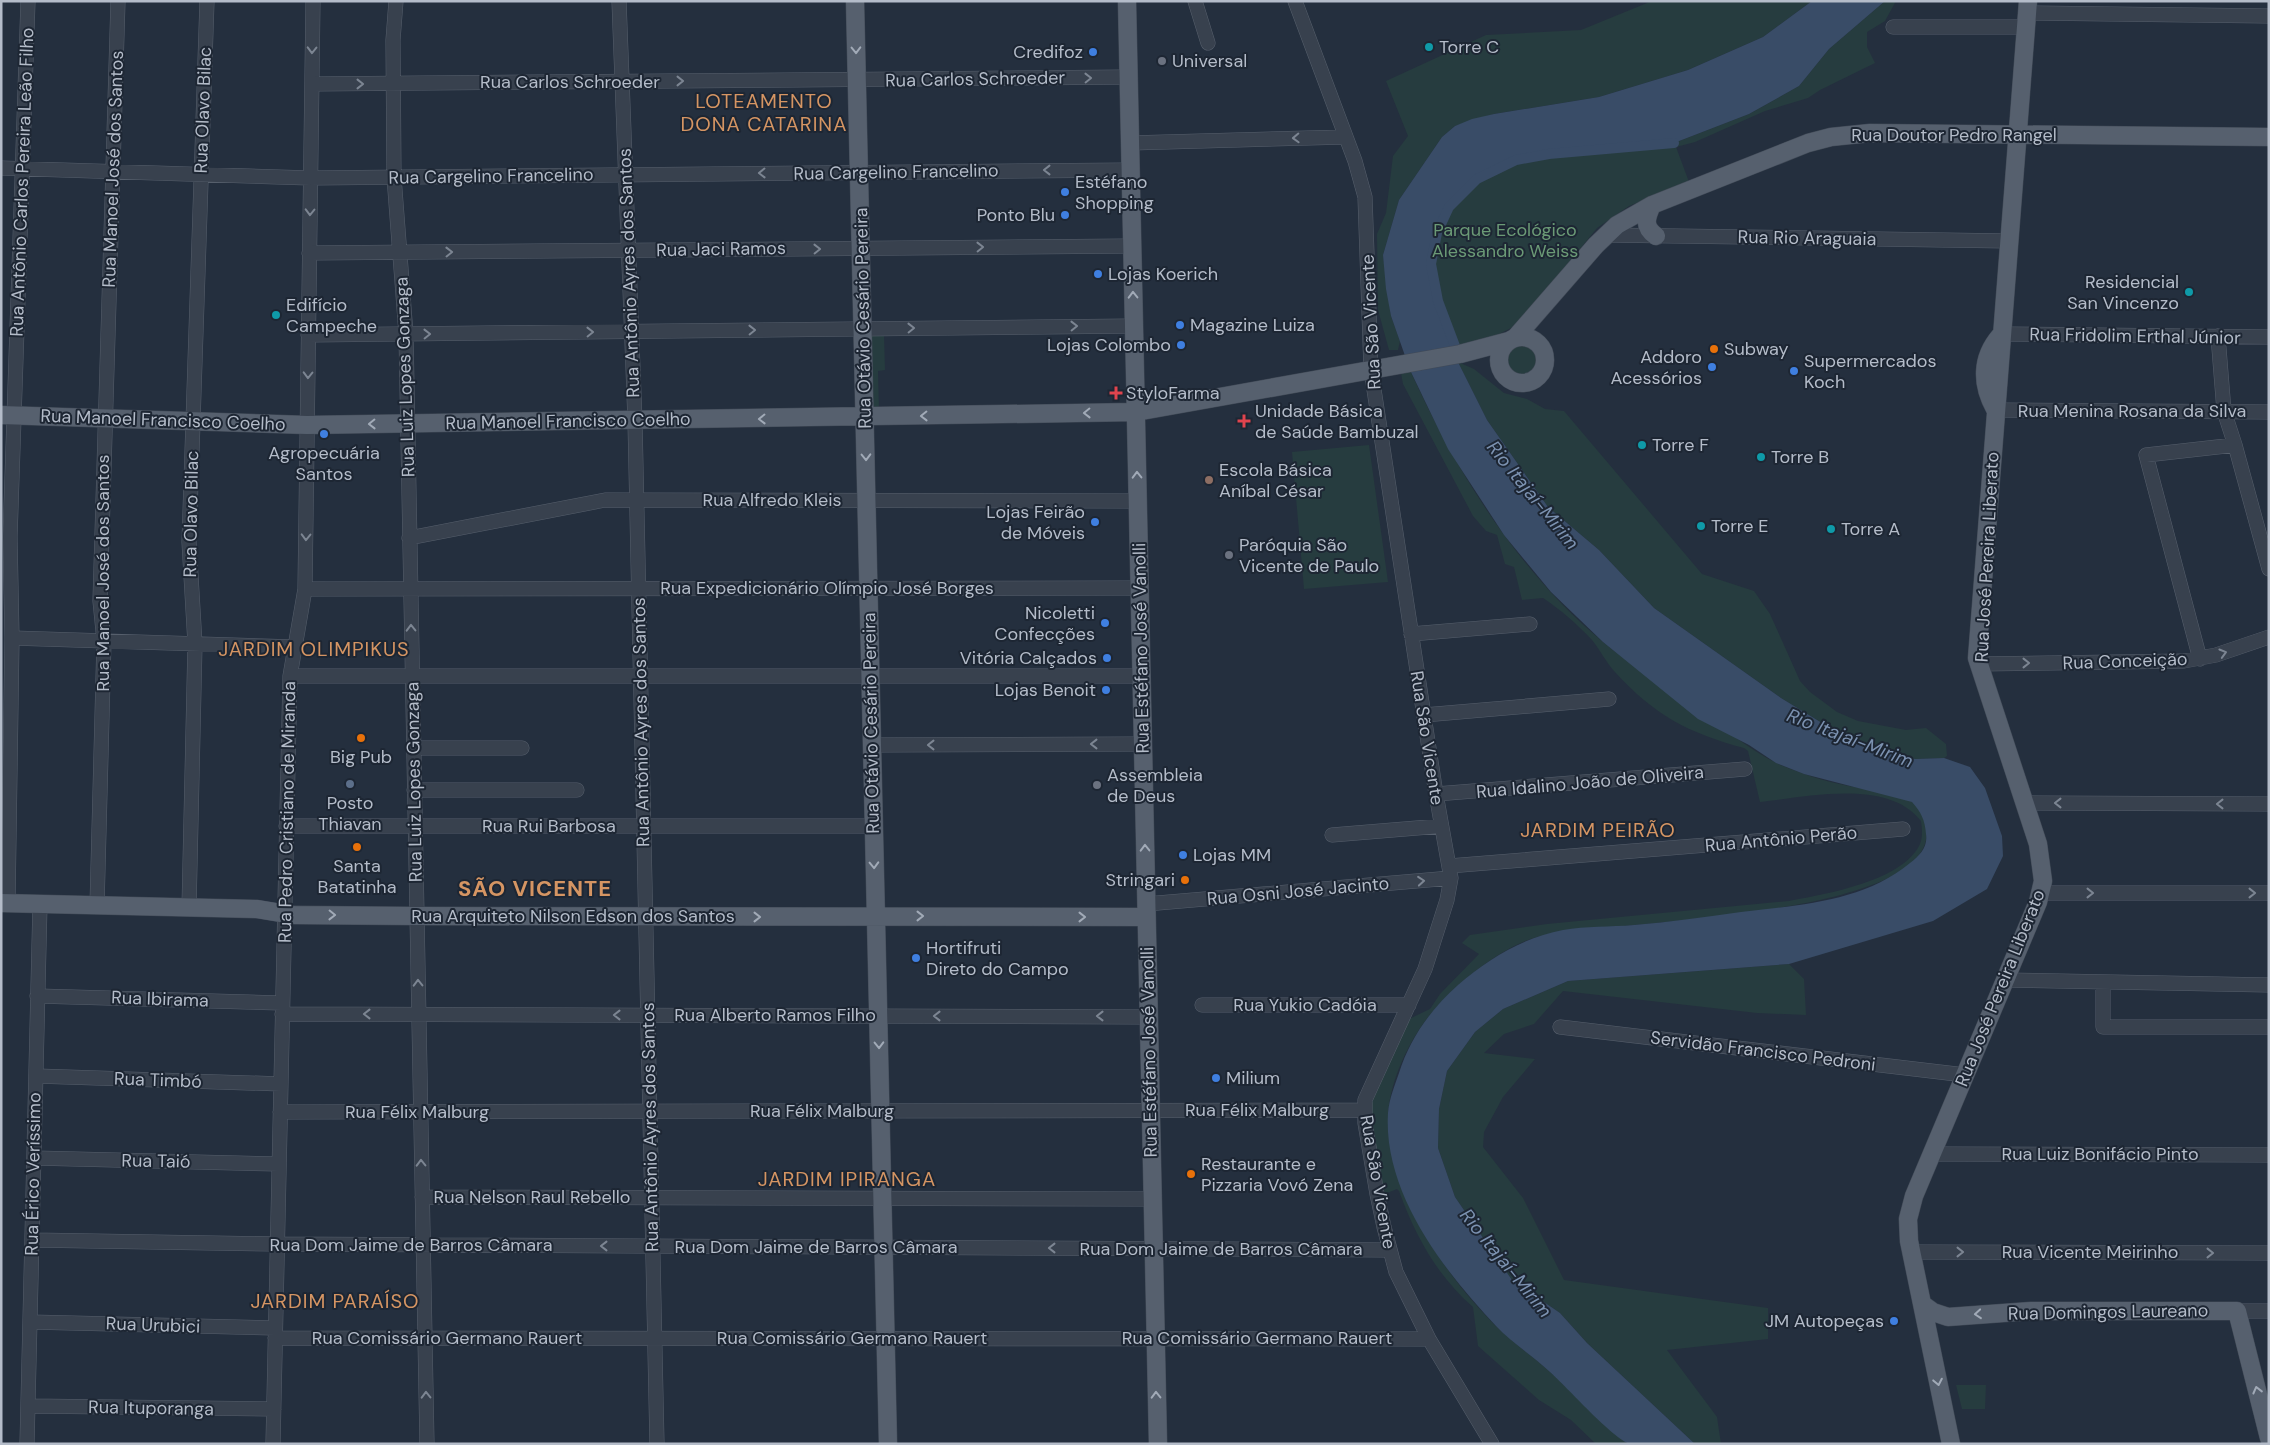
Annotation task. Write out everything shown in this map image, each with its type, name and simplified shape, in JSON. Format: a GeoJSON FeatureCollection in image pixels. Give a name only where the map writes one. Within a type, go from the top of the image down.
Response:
{"type":"FeatureCollection","features":[{"type":"Feature","properties":{"kind":"main road","name":"Rua Otávio Cesário Pereira"},"geometry":{"type":"LineString","coordinates":[[856,1],[871,676],[872,826],[876,917],[888,1444]]}},
{"type":"Feature","properties":{"kind":"main road","name":"Rua Estéfano José Vanolli"},"geometry":{"type":"LineString","coordinates":[[1127,1],[1158,1444]]}},
{"type":"Feature","properties":{"kind":"main road","name":"Rua José Pereira Liberato"},"geometry":{"type":"LineString","coordinates":[[1951,1444],[1911,1252],[1908,1229],[1910,1207],[2041,893],[2043,881],[2041,859],[1978,664],[1998,388],[1992,370],[1989,351],[2002,334],[2027,14]]}},
{"type":"Feature","properties":{"kind":"main road","name":"Rua Doutor Pedro Rangel"},"geometry":{"type":"LineString","coordinates":[[1512,339],[1544,306],[1605,235],[1629,217],[1652,205],[1787,151],[1831,138],[1870,133],[2269,137]]}},
{"type":"Feature","properties":{"kind":"main road"},"geometry":{"type":"LineString","coordinates":[[1652,205],[1646,217],[1646,223],[1650,232],[1656,236]]}},
{"type":"Feature","properties":{"kind":"main road"},"geometry":{"type":"LineString","coordinates":[[1541,347],[1544,306]]}},
{"type":"Feature","properties":{"kind":"main road"},"geometry":{"type":"LineString","coordinates":[[1512,339],[1530,339],[1541,347],[1544,353],[1544,367],[1536,378],[1522,384],[1507,378],[1502,372],[1499,366],[1500,352],[1512,339]]}},
{"type":"Feature","properties":{"kind":"main road","name":"Rua Manoel Francisco Coelho"},"geometry":{"type":"LineString","coordinates":[[8,415],[307,425],[1136,412],[1458,355],[1512,339]]}},
{"type":"Feature","properties":{"kind":"main road"},"geometry":{"type":"LineString","coordinates":[[1458,355],[1490,364],[1502,372]]}},
{"type":"Feature","properties":{"kind":"main road","name":"Rua José Pereira Liberato"},"geometry":{"type":"LineString","coordinates":[[1992,370],[1987,392],[1996,410]]}},
{"type":"Feature","properties":{"kind":"main road","name":"Rua Arquiteto Nilson Edson dos Santos"},"geometry":{"type":"LineString","coordinates":[[4,903],[257,909],[293,915],[417,916],[876,917],[1146,911]]}},
{"type":"Feature","properties":{"kind":"main road","name":"Rua Domingos Laureano"},"geometry":{"type":"LineString","coordinates":[[1922,1304],[1932,1312],[1948,1317],[2031,1311],[2237,1310]]}},
{"type":"Feature","properties":{"kind":"main road"},"geometry":{"type":"LineString","coordinates":[[2237,1310],[2269,1438]]}},
{"type":"Feature","properties":{"kind":"main road"},"geometry":{"type":"LineString","coordinates":[[1928,1335],[1933,1325],[1948,1317]]}},
{"type":"Feature","properties":{"kind":"street","name":"Rua Antônio Carlos Pereira Leão Filho"},"geometry":{"type":"LineString","coordinates":[[4,903],[12,638],[5,569],[8,415],[22,169],[28,1]]}},
{"type":"Feature","properties":{"kind":"street","name":"Rua Manoel José dos Santos"},"geometry":{"type":"LineString","coordinates":[[98,906],[104,641],[100,602],[118,1]]}},
{"type":"Feature","properties":{"kind":"street","name":"Rua Olavo Bilac"},"geometry":{"type":"LineString","coordinates":[[189,908],[195,644],[189,563],[207,1]]}},
{"type":"Feature","properties":{"kind":"street","name":"Rua Pedro Cristiano de Miranda"},"geometry":{"type":"LineString","coordinates":[[273,1444],[290,676],[294,647],[303,612],[305,589],[313,1]]}},
{"type":"Feature","properties":{"kind":"street","name":"Rua Luiz Lopes Gonzaga"},"geometry":{"type":"LineString","coordinates":[[396,1],[393,83],[394,177],[406,334],[427,1444]]}},
{"type":"Feature","properties":{"kind":"street","name":"Rua Antônio Ayres dos Santos"},"geometry":{"type":"LineString","coordinates":[[620,1],[635,421],[657,1444]]}},
{"type":"Feature","properties":{"kind":"street"},"geometry":{"type":"LineString","coordinates":[[1195,1],[1208,43]]}},
{"type":"Feature","properties":{"kind":"street","name":"Rua São Vicente"},"geometry":{"type":"LineString","coordinates":[[1294,1],[1358,169],[1365,197],[1371,370],[1441,826],[1450,872],[1447,900],[1433,946],[1409,1005],[1370,1090],[1364,1110],[1377,1194],[1389,1250],[1407,1296],[1429,1339],[1492,1444]]}},
{"type":"Feature","properties":{"kind":"street"},"geometry":{"type":"LineString","coordinates":[[1894,27],[2027,14],[2269,16]]}},
{"type":"Feature","properties":{"kind":"street","name":"Rua Carlos Schroeder"},"geometry":{"type":"LineString","coordinates":[[312,84],[1129,77]]}},
{"type":"Feature","properties":{"kind":"street"},"geometry":{"type":"LineString","coordinates":[[1130,143],[1345,137]]}},
{"type":"Feature","properties":{"kind":"street","name":"Rua Cargelino Francelino"},"geometry":{"type":"LineString","coordinates":[[1,168],[310,178],[1130,170]]}},
{"type":"Feature","properties":{"kind":"street","name":"Rua Rio Araguaia"},"geometry":{"type":"LineString","coordinates":[[1605,235],[2009,241]]}},
{"type":"Feature","properties":{"kind":"street","name":"Rua Jaci Ramos"},"geometry":{"type":"LineString","coordinates":[[310,253],[1132,246]]}},
{"type":"Feature","properties":{"kind":"street"},"geometry":{"type":"LineString","coordinates":[[308,335],[1134,326]]}},
{"type":"Feature","properties":{"kind":"street","name":"Rua Fridolim Erthal Júnior"},"geometry":{"type":"LineString","coordinates":[[2002,334],[2269,337]]}},
{"type":"Feature","properties":{"kind":"street"},"geometry":{"type":"LineString","coordinates":[[2218,336],[2224,411],[2269,569]]}},
{"type":"Feature","properties":{"kind":"street","name":"Rua Menina Rosana da Silva"},"geometry":{"type":"LineString","coordinates":[[1996,410],[2269,412]]}},
{"type":"Feature","properties":{"kind":"street"},"geometry":{"type":"LineString","coordinates":[[2200,658],[2146,455],[2235,445]]}},
{"type":"Feature","properties":{"kind":"street","name":"Rua Alfredo Kleis"},"geometry":{"type":"LineString","coordinates":[[409,538],[589,502],[637,500],[1138,501]]}},
{"type":"Feature","properties":{"kind":"street","name":"Rua Expedicionário Olímpio José Borges"},"geometry":{"type":"LineString","coordinates":[[305,589],[1139,588]]}},
{"type":"Feature","properties":{"kind":"street"},"geometry":{"type":"LineString","coordinates":[[1411,634],[1530,624]]}},
{"type":"Feature","properties":{"kind":"street","name":"Rua Conceição"},"geometry":{"type":"LineString","coordinates":[[1978,664],[2158,662],[2200,658],[2229,652],[2269,637]]}},
{"type":"Feature","properties":{"kind":"street"},"geometry":{"type":"LineString","coordinates":[[12,638],[294,647]]}},
{"type":"Feature","properties":{"kind":"street"},"geometry":{"type":"LineString","coordinates":[[290,676],[1141,676]]}},
{"type":"Feature","properties":{"kind":"street"},"geometry":{"type":"LineString","coordinates":[[1424,715],[1609,699]]}},
{"type":"Feature","properties":{"kind":"street"},"geometry":{"type":"LineString","coordinates":[[871,745],[1143,744]]}},
{"type":"Feature","properties":{"kind":"street"},"geometry":{"type":"LineString","coordinates":[[414,748],[522,748]]}},
{"type":"Feature","properties":{"kind":"street","name":"Rua Idalino João de Oliveira"},"geometry":{"type":"LineString","coordinates":[[1436,794],[1745,769]]}},
{"type":"Feature","properties":{"kind":"street"},"geometry":{"type":"LineString","coordinates":[[414,790],[577,790]]}},
{"type":"Feature","properties":{"kind":"street"},"geometry":{"type":"LineString","coordinates":[[2024,803],[2269,804]]}},
{"type":"Feature","properties":{"kind":"street","name":"Rua Rui Barbosa"},"geometry":{"type":"LineString","coordinates":[[286,826],[872,826]]}},
{"type":"Feature","properties":{"kind":"street"},"geometry":{"type":"LineString","coordinates":[[1332,835],[1441,826]]}},
{"type":"Feature","properties":{"kind":"street","name":"Rua Antônio Perão"},"geometry":{"type":"LineString","coordinates":[[1450,872],[1903,828]]}},
{"type":"Feature","properties":{"kind":"street","name":"Rua Osni José Jacinto"},"geometry":{"type":"LineString","coordinates":[[1146,911],[1450,872]]}},
{"type":"Feature","properties":{"kind":"street"},"geometry":{"type":"LineString","coordinates":[[2041,893],[2269,893]]}},
{"type":"Feature","properties":{"kind":"street","name":"Rua Érico Veríssimo"},"geometry":{"type":"LineString","coordinates":[[27,1444],[40,904]]}},
{"type":"Feature","properties":{"kind":"street"},"geometry":{"type":"LineString","coordinates":[[2005,980],[2269,985]]}},
{"type":"Feature","properties":{"kind":"street"},"geometry":{"type":"LineString","coordinates":[[2103,982],[2103,1027],[2269,1028]]}},
{"type":"Feature","properties":{"kind":"street","name":"Rua Ibirama"},"geometry":{"type":"LineString","coordinates":[[37,996],[282,1008]]}},
{"type":"Feature","properties":{"kind":"street","name":"Rua Yukio Cadóia"},"geometry":{"type":"LineString","coordinates":[[1202,1005],[1409,1005]]}},
{"type":"Feature","properties":{"kind":"street","name":"Rua Alberto Ramos Filho"},"geometry":{"type":"LineString","coordinates":[[282,1008],[419,1014],[1148,1017]]}},
{"type":"Feature","properties":{"kind":"street","name":"Servidão Francisco Pedroni"},"geometry":{"type":"LineString","coordinates":[[1560,1027],[1965,1075]]}},
{"type":"Feature","properties":{"kind":"street","name":"Rua Timbó"},"geometry":{"type":"LineString","coordinates":[[36,1076],[281,1084]]}},
{"type":"Feature","properties":{"kind":"street","name":"Rua Félix Malburg"},"geometry":{"type":"LineString","coordinates":[[280,1112],[1364,1110]]}},
{"type":"Feature","properties":{"kind":"street","name":"Rua Luiz Bonifácio Pinto"},"geometry":{"type":"LineString","coordinates":[[1931,1154],[2269,1154]]}},
{"type":"Feature","properties":{"kind":"street","name":"Rua Taió"},"geometry":{"type":"LineString","coordinates":[[34,1158],[279,1164]]}},
{"type":"Feature","properties":{"kind":"street","name":"Rua Nelson Raul Rebello"},"geometry":{"type":"LineString","coordinates":[[422,1197],[1152,1199]]}},
{"type":"Feature","properties":{"kind":"street","name":"Rua Dom Jaime de Barros Câmara"},"geometry":{"type":"LineString","coordinates":[[32,1240],[277,1244],[1389,1250]]}},
{"type":"Feature","properties":{"kind":"street","name":"Rua Vicente Meirinho"},"geometry":{"type":"LineString","coordinates":[[1911,1252],[2269,1253]]}},
{"type":"Feature","properties":{"kind":"street","name":"Rua Domingos Laureano"},"geometry":{"type":"LineString","coordinates":[[2237,1310],[2269,1311]]}},
{"type":"Feature","properties":{"kind":"street","name":"Rua Urubici"},"geometry":{"type":"LineString","coordinates":[[30,1322],[275,1333]]}},
{"type":"Feature","properties":{"kind":"street","name":"Rua Comissário Germano Rauert"},"geometry":{"type":"LineString","coordinates":[[275,1333],[425,1338],[1429,1339]]}},
{"type":"Feature","properties":{"kind":"street","name":"Rua Ituporanga"},"geometry":{"type":"LineString","coordinates":[[28,1406],[274,1409]]}},
{"type":"Feature","properties":{"kind":"green space"},"geometry":{"type":"Polygon","coordinates":[[[1652,1],[1812,1],[1763,37],[1688,70],[1599,97],[1494,114],[1455,126],[1442,137],[1399,200],[1383,255],[1391,316],[1400,341],[1398,350],[1389,350],[1378,310],[1377,234],[1386,213],[1393,156],[1408,136],[1386,81],[1486,35],[1581,30],[1652,1]]]}},
{"type":"Feature","properties":{"kind":"green space","name":"Parque Ecológico Alessandro Weiss"},"geometry":{"type":"Polygon","coordinates":[[[1885,1],[1896,1],[1885,21],[1867,32],[1867,47],[1875,63],[1820,90],[1808,98],[1765,111],[1695,142],[1676,147],[1689,182],[1629,206],[1597,228],[1519,324],[1479,344],[1455,349],[1438,301],[1431,264],[1437,233],[1449,207],[1477,179],[1516,160],[1549,154],[1674,143],[1749,114],[1799,86],[1829,49],[1885,1]]]}},
{"type":"Feature","properties":{"kind":"green space"},"geometry":{"type":"Polygon","coordinates":[[[869,335],[884,335],[885,370],[878,371],[879,410],[871,410],[869,335]]]}},
{"type":"Feature","properties":{"kind":"green space"},"geometry":{"type":"Polygon","coordinates":[[[1522,343],[1529,344],[1535,348],[1539,354],[1539,368],[1535,374],[1529,378],[1522,379],[1515,378],[1509,374],[1505,368],[1504,361],[1505,354],[1509,348],[1515,344],[1522,343]]]}},
{"type":"Feature","properties":{"kind":"green space"},"geometry":{"type":"Polygon","coordinates":[[[1458,362],[1474,369],[1504,393],[1527,399],[1545,409],[1564,411],[1702,574],[1754,591],[1770,614],[1800,681],[1810,692],[1837,712],[1858,721],[1906,730],[1926,728],[1946,744],[1947,756],[1944,758],[1915,759],[1850,740],[1781,698],[1654,608],[1599,550],[1548,507],[1487,420],[1458,362]]]}},
{"type":"Feature","properties":{"kind":"green space"},"geometry":{"type":"Polygon","coordinates":[[[1410,370],[1447,445],[1468,482],[1516,552],[1572,614],[1603,642],[1759,754],[1783,766],[1813,777],[1890,794],[1914,803],[1919,808],[1926,827],[1917,858],[1881,881],[1826,899],[1760,911],[1691,920],[1572,931],[1537,937],[1522,942],[1490,960],[1445,998],[1423,1024],[1404,1056],[1391,1093],[1389,1105],[1390,1146],[1409,1204],[1424,1232],[1441,1260],[1479,1309],[1511,1340],[1558,1379],[1607,1427],[1628,1444],[1596,1444],[1571,1420],[1539,1400],[1478,1346],[1473,1307],[1448,1282],[1428,1254],[1412,1223],[1399,1191],[1397,1189],[1382,1195],[1370,1108],[1409,1019],[1430,1009],[1440,994],[1479,954],[1462,943],[1470,935],[1547,924],[1789,901],[1842,890],[1862,884],[1898,868],[1911,857],[1921,841],[1921,821],[1907,808],[1889,799],[1868,795],[1823,794],[1760,802],[1748,751],[1689,729],[1658,711],[1629,686],[1611,667],[1592,640],[1562,612],[1543,598],[1522,600],[1514,567],[1505,564],[1497,535],[1486,531],[1473,516],[1403,384],[1401,373],[1410,370]]]}},
{"type":"Feature","properties":{"kind":"green space"},"geometry":{"type":"Polygon","coordinates":[[[1369,445],[1388,582],[1304,589],[1292,452],[1369,445]]]}},
{"type":"Feature","properties":{"kind":"green space"},"geometry":{"type":"Polygon","coordinates":[[[1789,964],[1804,979],[1806,1015],[1757,1013],[1563,991],[1534,1024],[1504,1034],[1484,1053],[1535,1059],[1503,1097],[1484,1132],[1483,1147],[1523,1198],[1564,1280],[1768,1308],[1768,1339],[1667,1350],[1717,1417],[1721,1444],[1695,1444],[1587,1343],[1560,1313],[1512,1280],[1455,1197],[1438,1148],[1439,1109],[1447,1071],[1475,1032],[1503,1009],[1568,981],[1789,964]]]}},
{"type":"Feature","properties":{"kind":"green space"},"geometry":{"type":"Polygon","coordinates":[[[1956,1385],[1986,1385],[1985,1409],[1962,1409],[1956,1385]]]}},
{"type":"Feature","properties":{"kind":"water","name":"Rio Itajaí-Mirim"},"geometry":{"type":"Polygon","coordinates":[[[1812,1],[1885,1],[1829,49],[1799,86],[1749,114],[1674,143],[1549,154],[1516,160],[1477,179],[1449,207],[1437,233],[1431,264],[1438,301],[1455,346],[1458,362],[1487,420],[1548,507],[1599,550],[1654,608],[1781,698],[1850,740],[1915,759],[1944,758],[1970,767],[1985,788],[2002,836],[2003,856],[1987,889],[1933,921],[1789,964],[1568,981],[1503,1009],[1475,1032],[1447,1071],[1439,1109],[1438,1148],[1455,1197],[1512,1280],[1560,1313],[1587,1343],[1695,1444],[1630,1444],[1613,1433],[1537,1360],[1496,1326],[1456,1281],[1421,1229],[1406,1201],[1395,1172],[1389,1143],[1388,1113],[1392,1092],[1409,1048],[1430,1014],[1458,985],[1494,958],[1534,938],[1563,930],[1634,925],[1808,904],[1851,894],[1892,876],[1917,857],[1926,843],[1925,824],[1912,802],[1804,774],[1776,763],[1749,745],[1698,719],[1603,642],[1551,592],[1504,535],[1448,449],[1410,370],[1391,316],[1383,255],[1399,200],[1442,137],[1455,126],[1472,119],[1494,114],[1599,97],[1688,70],[1763,37],[1812,1]]]}},
{"type":"Feature","properties":{"kind":"waterway"},"geometry":{"type":"LineString","coordinates":[[1455,346],[1438,301],[1431,264],[1437,233],[1449,207],[1477,179],[1516,160],[1549,154],[1674,143]]}},
{"type":"Feature","properties":{"kind":"place","name":"Torre C"},"geometry":{"type":"Point","coordinates":[1429,47]}},
{"type":"Feature","properties":{"kind":"place","name":"Credifoz"},"geometry":{"type":"Point","coordinates":[1093,52]}},
{"type":"Feature","properties":{"kind":"place","name":"Universal"},"geometry":{"type":"Point","coordinates":[1162,61]}},
{"type":"Feature","properties":{"kind":"place","name":"Estéfano Shopping"},"geometry":{"type":"Point","coordinates":[1065,192]}},
{"type":"Feature","properties":{"kind":"place","name":"Ponto Blu"},"geometry":{"type":"Point","coordinates":[1065,215]}},
{"type":"Feature","properties":{"kind":"place","name":"Lojas Koerich"},"geometry":{"type":"Point","coordinates":[1098,274]}},
{"type":"Feature","properties":{"kind":"place","name":"Residencial San Vincenzo"},"geometry":{"type":"Point","coordinates":[2189,292]}},
{"type":"Feature","properties":{"kind":"place","name":"Edifício Campeche"},"geometry":{"type":"Point","coordinates":[276,315]}},
{"type":"Feature","properties":{"kind":"place","name":"Magazine Luiza"},"geometry":{"type":"Point","coordinates":[1180,325]}},
{"type":"Feature","properties":{"kind":"place","name":"Lojas Colombo"},"geometry":{"type":"Point","coordinates":[1181,345]}},
{"type":"Feature","properties":{"kind":"place","name":"Subway"},"geometry":{"type":"Point","coordinates":[1714,349]}},
{"type":"Feature","properties":{"kind":"place","name":"Addoro Acessórios"},"geometry":{"type":"Point","coordinates":[1712,367]}},
{"type":"Feature","properties":{"kind":"place","name":"Supermercados Koch"},"geometry":{"type":"Point","coordinates":[1794,371]}},
{"type":"Feature","properties":{"kind":"place","name":"StyloFarma"},"geometry":{"type":"Point","coordinates":[1116,393]}},
{"type":"Feature","properties":{"kind":"place","name":"Unidade Básica de Saúde Bambuzal"},"geometry":{"type":"Point","coordinates":[1244,421]}},
{"type":"Feature","properties":{"kind":"place","name":"Agropecuária Santos"},"geometry":{"type":"Point","coordinates":[324,434]}},
{"type":"Feature","properties":{"kind":"place","name":"Torre F"},"geometry":{"type":"Point","coordinates":[1642,445]}},
{"type":"Feature","properties":{"kind":"place","name":"Torre B"},"geometry":{"type":"Point","coordinates":[1761,457]}},
{"type":"Feature","properties":{"kind":"place","name":"Escola Básica Aníbal César"},"geometry":{"type":"Point","coordinates":[1209,480]}},
{"type":"Feature","properties":{"kind":"place","name":"Lojas Feirão de Móveis"},"geometry":{"type":"Point","coordinates":[1095,522]}},
{"type":"Feature","properties":{"kind":"place","name":"Torre E"},"geometry":{"type":"Point","coordinates":[1701,526]}},
{"type":"Feature","properties":{"kind":"place","name":"Torre A"},"geometry":{"type":"Point","coordinates":[1831,529]}},
{"type":"Feature","properties":{"kind":"place","name":"Paróquia São Vicente de Paulo"},"geometry":{"type":"Point","coordinates":[1229,555]}},
{"type":"Feature","properties":{"kind":"place","name":"Nicoletti Confecções"},"geometry":{"type":"Point","coordinates":[1105,623]}},
{"type":"Feature","properties":{"kind":"place","name":"Vitória Calçados"},"geometry":{"type":"Point","coordinates":[1107,658]}},
{"type":"Feature","properties":{"kind":"place","name":"Lojas Benoit"},"geometry":{"type":"Point","coordinates":[1106,690]}},
{"type":"Feature","properties":{"kind":"place","name":"Big Pub"},"geometry":{"type":"Point","coordinates":[361,738]}},
{"type":"Feature","properties":{"kind":"place","name":"Posto Thiavan"},"geometry":{"type":"Point","coordinates":[350,784]}},
{"type":"Feature","properties":{"kind":"place","name":"Assembleia de Deus"},"geometry":{"type":"Point","coordinates":[1097,785]}},
{"type":"Feature","properties":{"kind":"place","name":"Santa Batatinha"},"geometry":{"type":"Point","coordinates":[357,847]}},
{"type":"Feature","properties":{"kind":"place","name":"Lojas MM"},"geometry":{"type":"Point","coordinates":[1183,855]}},
{"type":"Feature","properties":{"kind":"place","name":"Stringari"},"geometry":{"type":"Point","coordinates":[1185,880]}},
{"type":"Feature","properties":{"kind":"place","name":"Hortifruti Direto do Campo"},"geometry":{"type":"Point","coordinates":[916,958]}},
{"type":"Feature","properties":{"kind":"place","name":"Milium"},"geometry":{"type":"Point","coordinates":[1216,1078]}},
{"type":"Feature","properties":{"kind":"place","name":"Restaurante e Pizzaria Vovó Zena"},"geometry":{"type":"Point","coordinates":[1191,1174]}},
{"type":"Feature","properties":{"kind":"place","name":"JM Autopeças"},"geometry":{"type":"Point","coordinates":[1894,1321]}},
{"type":"Feature","properties":{"kind":"district","name":"LOTEAMENTO DONA CATARINA"},"geometry":{"type":"Point","coordinates":[764,112]}},
{"type":"Feature","properties":{"kind":"district","name":"JARDIM OLIMPIKUS"},"geometry":{"type":"Point","coordinates":[314,649]}},
{"type":"Feature","properties":{"kind":"district","name":"JARDIM PEIRÃO"},"geometry":{"type":"Point","coordinates":[1598,830]}},
{"type":"Feature","properties":{"kind":"district","name":"SÃO VICENTE"},"geometry":{"type":"Point","coordinates":[535,888]}},
{"type":"Feature","properties":{"kind":"district","name":"JARDIM IPIRANGA"},"geometry":{"type":"Point","coordinates":[847,1179]}},
{"type":"Feature","properties":{"kind":"district","name":"JARDIM PARAÍSO"},"geometry":{"type":"Point","coordinates":[335,1301]}}]}
